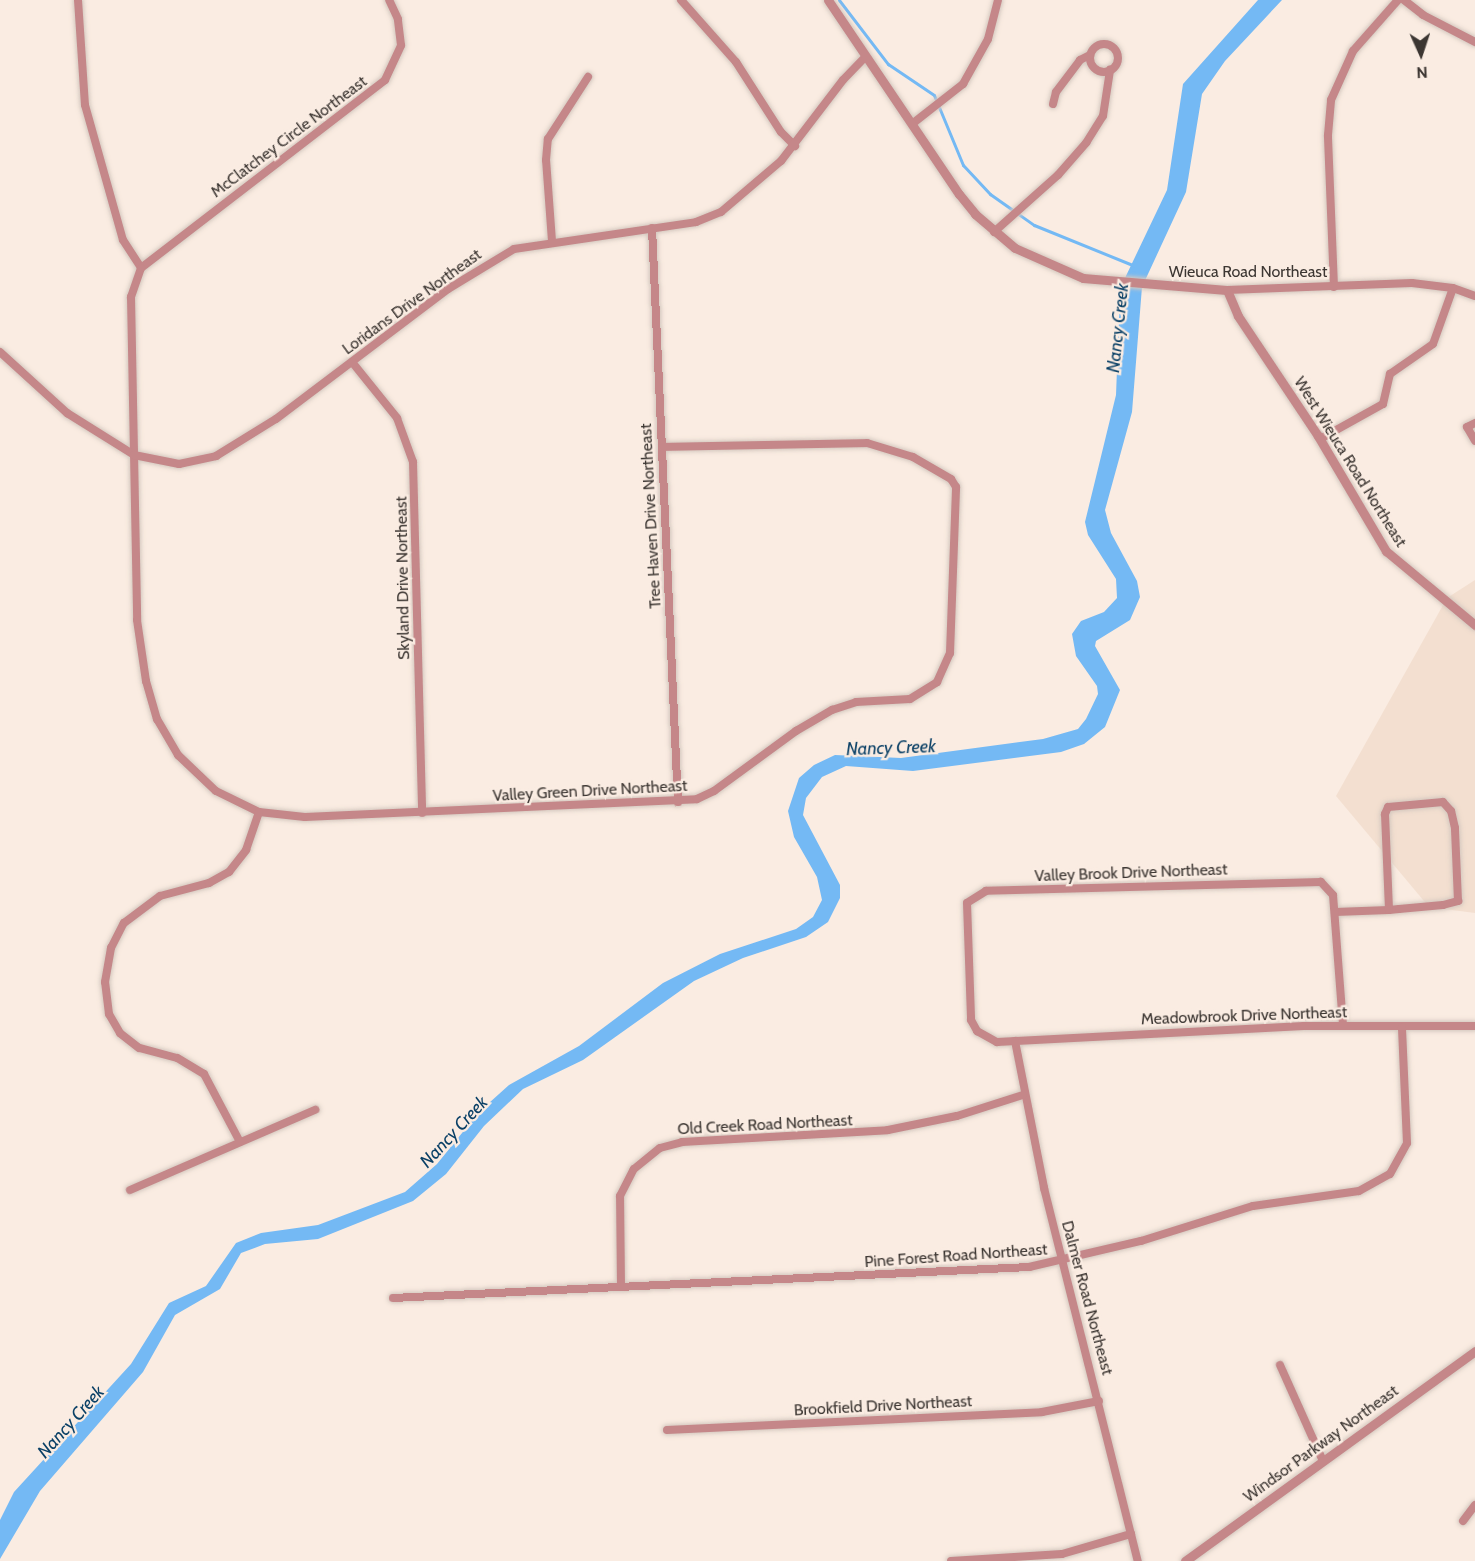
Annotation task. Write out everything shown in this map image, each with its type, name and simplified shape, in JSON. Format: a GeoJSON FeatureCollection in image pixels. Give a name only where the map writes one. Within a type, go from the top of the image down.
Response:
{"type":"FeatureCollection","features":[{"type":"Feature","properties":{"kind":"street"},"geometry":{"type":"LineString","coordinates":[[78,0],[81,67],[88,115],[123,240],[141,268],[131,297],[134,455]]}},
{"type":"Feature","properties":{"kind":"street","name":"McClatchey Circle Northeast"},"geometry":{"type":"LineString","coordinates":[[141,268],[385,80],[400,45],[398,19],[389,0]]}},
{"type":"Feature","properties":{"kind":"street"},"geometry":{"type":"LineString","coordinates":[[681,0],[735,62],[781,132],[795,146]]}},
{"type":"Feature","properties":{"kind":"street","name":"Wieuca Road Northeast"},"geometry":{"type":"LineString","coordinates":[[828,0],[958,194],[994,232],[1037,261],[1092,280],[1190,289],[1227,290],[1412,283],[1453,288],[1475,296]]}},
{"type":"Feature","properties":{"kind":"street"},"geometry":{"type":"LineString","coordinates":[[912,124],[963,84],[988,39],[998,0]]}},
{"type":"Feature","properties":{"kind":"street"},"geometry":{"type":"LineString","coordinates":[[1334,286],[1328,135],[1331,100],[1353,51],[1398,0]]}},
{"type":"Feature","properties":{"kind":"street"},"geometry":{"type":"LineString","coordinates":[[1404,0],[1424,15],[1475,42]]}},
{"type":"Feature","properties":{"kind":"street"},"geometry":{"type":"LineString","coordinates":[[994,232],[1058,175],[1103,116],[1110,70],[1118,59],[1112,47],[1099,45],[1090,55],[1080,60],[1056,92],[1053,104]]}},
{"type":"Feature","properties":{"kind":"street"},"geometry":{"type":"LineString","coordinates":[[1090,55],[1097,70],[1110,70]]}},
{"type":"Feature","properties":{"kind":"street","name":"Loridans Drive Northeast"},"geometry":{"type":"LineString","coordinates":[[0,352],[67,413],[134,455],[179,464],[216,456],[276,419],[448,289],[505,254],[552,241],[696,222],[721,212],[765,177],[795,146],[843,80],[866,56]]}},
{"type":"Feature","properties":{"kind":"street"},"geometry":{"type":"LineString","coordinates":[[552,241],[546,160],[548,140],[588,77]]}},
{"type":"Feature","properties":{"kind":"street","name":"Tree Haven Drive Northeast"},"geometry":{"type":"LineString","coordinates":[[652,228],[678,802]]}},
{"type":"Feature","properties":{"kind":"street"},"geometry":{"type":"LineString","coordinates":[[1320,439],[1383,404],[1390,374],[1433,344],[1453,288]]}},
{"type":"Feature","properties":{"kind":"street","name":"West Wieuca Road Northeast"},"geometry":{"type":"LineString","coordinates":[[1227,290],[1238,316],[1320,439],[1386,551],[1475,625]]}},
{"type":"Feature","properties":{"kind":"street","name":"Skyland Drive Northeast"},"geometry":{"type":"LineString","coordinates":[[352,362],[397,418],[413,462],[422,813]]}},
{"type":"Feature","properties":{"kind":"street"},"geometry":{"type":"LineString","coordinates":[[1475,423],[1467,427],[1475,441]]}},
{"type":"Feature","properties":{"kind":"street","name":"Valley Green Drive Northeast"},"geometry":{"type":"LineString","coordinates":[[134,455],[137,620],[146,681],[157,719],[178,755],[216,791],[259,812],[305,818],[678,802],[714,791],[796,730],[832,710],[856,702],[910,699],[938,682],[950,653],[956,487],[951,479],[913,457],[867,443],[662,447]]}},
{"type":"Feature","properties":{"kind":"street"},"geometry":{"type":"LineString","coordinates":[[1335,912],[1389,910],[1458,902],[1455,828],[1450,811],[1443,802],[1388,807],[1385,814],[1389,910]]}},
{"type":"Feature","properties":{"kind":"street"},"geometry":{"type":"LineString","coordinates":[[240,1142],[204,1074],[186,1062],[140,1048],[120,1033],[109,1014],[105,982],[111,948],[124,923],[160,896],[209,883],[229,872],[246,850],[259,812]]}},
{"type":"Feature","properties":{"kind":"street","name":"Valley Brook Drive Northeast"},"geometry":{"type":"LineString","coordinates":[[1015,1041],[987,1039],[971,1020],[965,911],[979,893],[1316,881],[1330,887],[1335,912],[1343,1025]]}},
{"type":"Feature","properties":{"kind":"street","name":"Meadowbrook Drive Northeast"},"geometry":{"type":"LineString","coordinates":[[1015,1041],[1343,1025],[1475,1026]]}},
{"type":"Feature","properties":{"kind":"street","name":"Pine Forest Road Northeast"},"geometry":{"type":"LineString","coordinates":[[393,1298],[964,1272],[1066,1261],[1253,1206],[1359,1191],[1382,1181],[1398,1165],[1407,1143],[1402,1027]]}},
{"type":"Feature","properties":{"kind":"street","name":"Dalmer Road Northeast"},"geometry":{"type":"LineString","coordinates":[[1015,1041],[1023,1095],[1066,1261],[1138,1561]]}},
{"type":"Feature","properties":{"kind":"street","name":"Old Creek Road Northeast"},"geometry":{"type":"LineString","coordinates":[[621,1287],[620,1196],[634,1169],[660,1148],[682,1142],[888,1130],[957,1116],[1023,1095]]}},
{"type":"Feature","properties":{"kind":"street"},"geometry":{"type":"LineString","coordinates":[[130,1190],[315,1110]]}},
{"type":"Feature","properties":{"kind":"street","name":"Windsor Parkway Northeast"},"geometry":{"type":"LineString","coordinates":[[1185,1561],[1475,1351]]}},
{"type":"Feature","properties":{"kind":"street"},"geometry":{"type":"LineString","coordinates":[[1280,1365],[1323,1461]]}},
{"type":"Feature","properties":{"kind":"street","name":"Brookfield Drive Northeast"},"geometry":{"type":"LineString","coordinates":[[667,1430],[1042,1412],[1099,1401]]}},
{"type":"Feature","properties":{"kind":"street"},"geometry":{"type":"LineString","coordinates":[[1463,1521],[1475,1505]]}},
{"type":"Feature","properties":{"kind":"street"},"geometry":{"type":"LineString","coordinates":[[951,1561],[1054,1555],[1131,1534]]}},
{"type":"Feature","properties":{"kind":"shaded area"},"geometry":{"type":"Polygon","coordinates":[[[1475,580],[1475,913],[1429,907],[1336,796],[1447,598],[1475,580]]]}},
{"type":"Feature","properties":{"kind":"water"},"geometry":{"type":"Polygon","coordinates":[[[1258,0],[1282,0],[1225,61],[1202,94],[1186,192],[1142,287],[1132,412],[1105,510],[1111,533],[1137,581],[1140,597],[1130,620],[1096,641],[1095,646],[1120,690],[1105,727],[1084,744],[1061,752],[913,771],[846,766],[822,777],[806,798],[803,815],[840,885],[840,898],[828,922],[806,937],[743,958],[694,981],[583,1060],[523,1089],[484,1126],[446,1174],[413,1201],[318,1239],[265,1244],[241,1253],[220,1289],[175,1315],[143,1372],[40,1491],[0,1559],[0,1520],[14,1492],[131,1364],[169,1303],[206,1286],[236,1243],[261,1233],[318,1225],[405,1192],[437,1164],[479,1112],[509,1085],[579,1046],[663,983],[720,954],[796,929],[813,917],[822,900],[817,877],[794,837],[788,811],[799,778],[814,765],[835,755],[901,758],[1043,739],[1078,729],[1086,719],[1098,694],[1097,686],[1076,656],[1072,634],[1081,621],[1104,612],[1117,598],[1116,579],[1088,535],[1085,522],[1116,395],[1119,317],[1125,278],[1167,190],[1183,84],[1258,0]]]}},
{"type":"Feature","properties":{"kind":"waterway"},"geometry":{"type":"LineString","coordinates":[[839,0],[888,64],[934,95],[963,165],[990,194],[1034,225],[1135,266]]}},
{"type":"Feature","properties":{"kind":"water label","name":"Nancy Creek"},"geometry":{"type":"Point","coordinates":[1118,328]}},
{"type":"Feature","properties":{"kind":"water label","name":"Nancy Creek"},"geometry":{"type":"Point","coordinates":[891,748]}},
{"type":"Feature","properties":{"kind":"water label","name":"Nancy Creek"},"geometry":{"type":"Point","coordinates":[454,1132]}},
{"type":"Feature","properties":{"kind":"water label","name":"Nancy Creek"},"geometry":{"type":"Point","coordinates":[71,1422]}}]}
